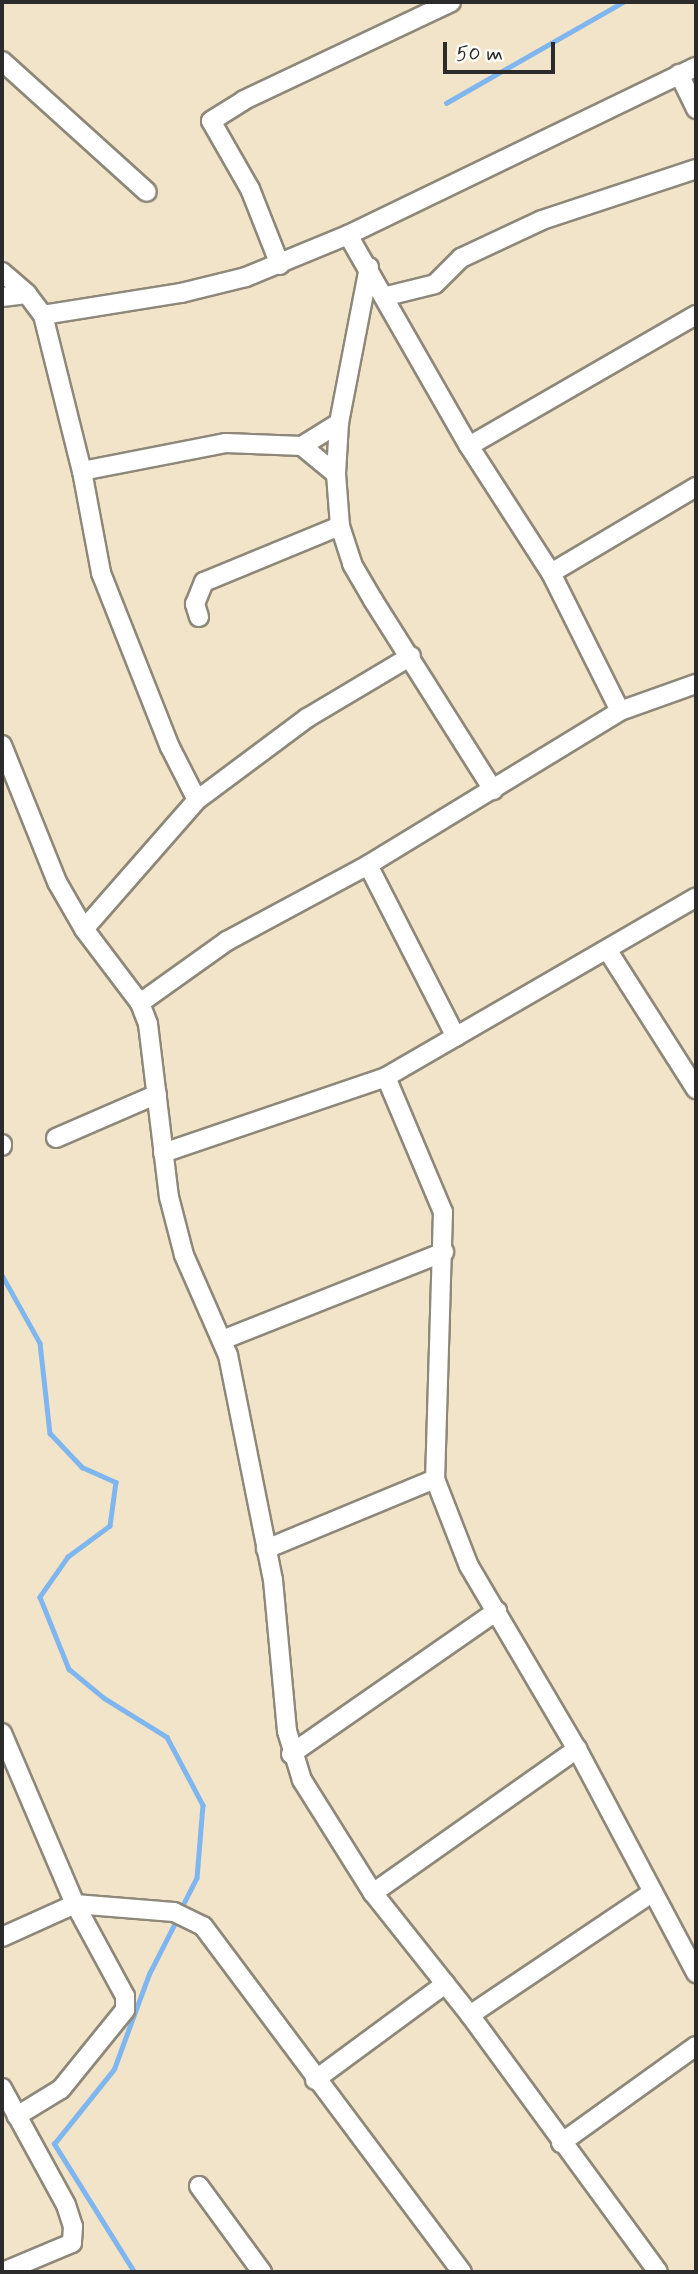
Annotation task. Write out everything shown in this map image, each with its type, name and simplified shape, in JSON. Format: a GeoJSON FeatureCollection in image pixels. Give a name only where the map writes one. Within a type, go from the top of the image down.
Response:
{"type":"FeatureCollection","features":[{"type":"Feature","properties":{"kind":"street"},"geometry":{"type":"LineString","coordinates":[[281,265],[250,189],[211,121],[244,100],[451,2]]}},
{"type":"Feature","properties":{"kind":"street"},"geometry":{"type":"LineString","coordinates":[[2,61],[147,192]]}},
{"type":"Feature","properties":{"kind":"street"},"geometry":{"type":"LineString","coordinates":[[43,315],[181,293],[281,265],[696,67]]}},
{"type":"Feature","properties":{"kind":"street"},"geometry":{"type":"LineString","coordinates":[[678,74],[696,109]]}},
{"type":"Feature","properties":{"kind":"street"},"geometry":{"type":"LineString","coordinates":[[387,296],[435,284],[461,258],[542,220],[696,169]]}},
{"type":"Feature","properties":{"kind":"street"},"geometry":{"type":"LineString","coordinates":[[348,235],[387,296],[469,446],[551,573],[620,711]]}},
{"type":"Feature","properties":{"kind":"street"},"geometry":{"type":"LineString","coordinates":[[369,267],[339,423],[336,474],[340,526],[352,564],[493,790]]}},
{"type":"Feature","properties":{"kind":"street"},"geometry":{"type":"LineString","coordinates":[[2,271],[27,294],[43,315],[82,471],[101,573],[170,747],[197,800]]}},
{"type":"Feature","properties":{"kind":"street"},"geometry":{"type":"LineString","coordinates":[[2,297],[27,294]]}},
{"type":"Feature","properties":{"kind":"street"},"geometry":{"type":"LineString","coordinates":[[469,446],[696,316]]}},
{"type":"Feature","properties":{"kind":"street"},"geometry":{"type":"LineString","coordinates":[[82,471],[226,443],[302,446],[339,423]]}},
{"type":"Feature","properties":{"kind":"street"},"geometry":{"type":"LineString","coordinates":[[302,446],[336,474]]}},
{"type":"Feature","properties":{"kind":"street"},"geometry":{"type":"LineString","coordinates":[[551,573],[696,487]]}},
{"type":"Feature","properties":{"kind":"street"},"geometry":{"type":"LineString","coordinates":[[199,617],[195,604],[204,582],[340,526]]}},
{"type":"Feature","properties":{"kind":"street"},"geometry":{"type":"LineString","coordinates":[[84,929],[197,800],[307,718],[411,656]]}},
{"type":"Feature","properties":{"kind":"street"},"geometry":{"type":"LineString","coordinates":[[140,1003],[227,941],[368,865],[620,711],[696,684]]}},
{"type":"Feature","properties":{"kind":"street"},"geometry":{"type":"LineString","coordinates":[[2,745],[57,882],[84,929],[140,1003],[148,1024],[163,1153],[184,1255],[222,1340],[266,1549],[291,1754],[317,1808],[373,1893],[470,2015],[561,2143],[658,2272]]}},
{"type":"Feature","properties":{"kind":"street"},"geometry":{"type":"LineString","coordinates":[[368,865],[456,1037]]}},
{"type":"Feature","properties":{"kind":"street"},"geometry":{"type":"LineString","coordinates":[[163,1153],[386,1077],[608,951],[696,897]]}},
{"type":"Feature","properties":{"kind":"street"},"geometry":{"type":"LineString","coordinates":[[608,951],[696,1089]]}},
{"type":"Feature","properties":{"kind":"street"},"geometry":{"type":"LineString","coordinates":[[386,1077],[443,1212],[444,1252],[435,1479],[469,1566],[577,1749],[696,1973]]}},
{"type":"Feature","properties":{"kind":"street"},"geometry":{"type":"LineString","coordinates":[[56,1138],[157,1094]]}},
{"type":"Feature","properties":{"kind":"street"},"geometry":{"type":"LineString","coordinates":[[222,1340],[444,1252]]}},
{"type":"Feature","properties":{"kind":"street"},"geometry":{"type":"LineString","coordinates":[[266,1549],[435,1479]]}},
{"type":"Feature","properties":{"kind":"street"},"geometry":{"type":"LineString","coordinates":[[291,1754],[497,1611]]}},
{"type":"Feature","properties":{"kind":"street"},"geometry":{"type":"LineString","coordinates":[[2,1733],[75,1904],[116,1977],[125,2010],[61,2089],[17,2116]]}},
{"type":"Feature","properties":{"kind":"street"},"geometry":{"type":"LineString","coordinates":[[373,1893],[577,1749]]}},
{"type":"Feature","properties":{"kind":"street"},"geometry":{"type":"LineString","coordinates":[[470,2015],[653,1892]]}},
{"type":"Feature","properties":{"kind":"street"},"geometry":{"type":"LineString","coordinates":[[2,1937],[75,1904],[174,1912],[203,1926],[315,2080],[462,2272]]}},
{"type":"Feature","properties":{"kind":"street"},"geometry":{"type":"LineString","coordinates":[[315,2080],[445,1984]]}},
{"type":"Feature","properties":{"kind":"street"},"geometry":{"type":"LineString","coordinates":[[561,2143],[696,2046]]}},
{"type":"Feature","properties":{"kind":"street"},"geometry":{"type":"LineString","coordinates":[[2,2088],[66,2205],[72,2243],[3,2272]]}},
{"type":"Feature","properties":{"kind":"street"},"geometry":{"type":"LineString","coordinates":[[199,2186],[262,2272]]}},
{"type":"Feature","properties":{"kind":"waterway"},"geometry":{"type":"LineString","coordinates":[[446,103],[623,2]]}},
{"type":"Feature","properties":{"kind":"waterway"},"geometry":{"type":"LineString","coordinates":[[2,1275],[40,1343],[50,1433],[82,1467],[116,1482],[110,1526],[68,1557],[40,1597],[69,1669],[104,1698],[167,1737],[203,1805],[197,1878],[181,1909]]}},
{"type":"Feature","properties":{"kind":"waterway"},"geometry":{"type":"LineString","coordinates":[[134,2272],[54,2144],[114,2069],[149,1974],[178,1917]]}}]}
